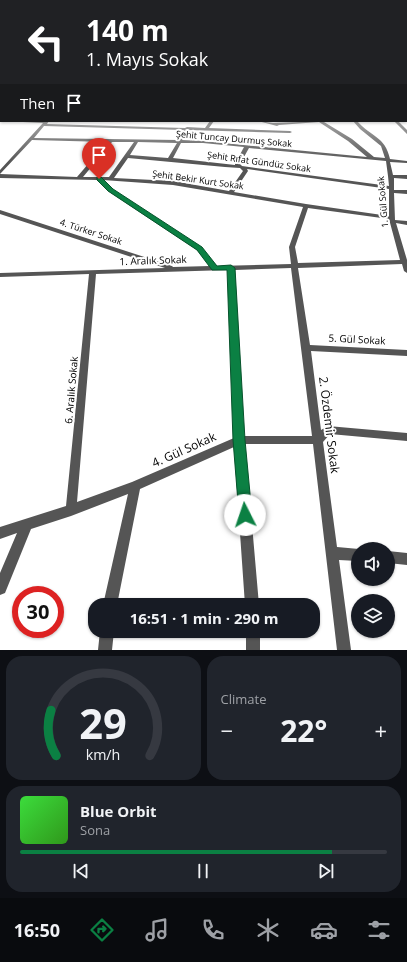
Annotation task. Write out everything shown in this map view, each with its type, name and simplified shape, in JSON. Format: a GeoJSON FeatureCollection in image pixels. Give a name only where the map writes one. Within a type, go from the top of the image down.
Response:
{"type":"FeatureCollection","features":[{"type":"Feature","properties":{"kind":"street"},"geometry":{"type":"LineString","coordinates":[[0,173],[46,122],[206,130],[290,132],[282,127],[264,122]]}},
{"type":"Feature","properties":{"kind":"street"},"geometry":{"type":"LineString","coordinates":[[206,130],[211,122]]}},
{"type":"Feature","properties":{"kind":"street"},"geometry":{"type":"LineString","coordinates":[[272,124],[278,122],[319,122],[350,140],[373,159]]}},
{"type":"Feature","properties":{"kind":"street","name":"1. Gül Sokak"},"geometry":{"type":"LineString","coordinates":[[356,122],[383,145],[391,176],[392,220],[407,271]]}},
{"type":"Feature","properties":{"kind":"street"},"geometry":{"type":"LineString","coordinates":[[397,122],[407,133]]}},
{"type":"Feature","properties":{"kind":"street"},"geometry":{"type":"LineString","coordinates":[[170,158],[187,128]]}},
{"type":"Feature","properties":{"kind":"street","name":"Şehit Tuncay Durmuş Sokak"},"geometry":{"type":"LineString","coordinates":[[31,139],[179,142],[407,162]]}},
{"type":"Feature","properties":{"kind":"street"},"geometry":{"type":"LineString","coordinates":[[79,178],[111,140]]}},
{"type":"Feature","properties":{"kind":"street"},"geometry":{"type":"LineString","coordinates":[[110,179],[137,141]]}},
{"type":"Feature","properties":{"kind":"street"},"geometry":{"type":"LineString","coordinates":[[230,193],[246,171],[238,164],[247,147]]}},
{"type":"Feature","properties":{"kind":"street","name":"Şehit Rıfat Gündüz Sokak"},"geometry":{"type":"LineString","coordinates":[[126,156],[170,158],[242,167],[407,192]]}},
{"type":"Feature","properties":{"kind":"street","name":"Şehit Bekir Kurt Sokak"},"geometry":{"type":"LineString","coordinates":[[0,176],[110,179],[173,183],[407,223]]}},
{"type":"Feature","properties":{"kind":"street"},"geometry":{"type":"LineString","coordinates":[[391,176],[407,177]]}},
{"type":"Feature","properties":{"kind":"street"},"geometry":{"type":"LineString","coordinates":[[99,179],[110,190],[200,249],[215,268]]}},
{"type":"Feature","properties":{"kind":"street","name":"2. Özdemir Sokak"},"geometry":{"type":"LineString","coordinates":[[306,206],[292,247],[344,650]]}},
{"type":"Feature","properties":{"kind":"street","name":"4. Türker Sokak"},"geometry":{"type":"LineString","coordinates":[[0,212],[176,270]]}},
{"type":"Feature","properties":{"kind":"street","name":"1. Aralık Sokak"},"geometry":{"type":"LineString","coordinates":[[0,275],[405,262]]}},
{"type":"Feature","properties":{"kind":"street"},"geometry":{"type":"LineString","coordinates":[[231,268],[239,440],[251,598]]}},
{"type":"Feature","properties":{"kind":"street","name":"6. Aralık Sokak"},"geometry":{"type":"LineString","coordinates":[[71,510],[93,272]]}},
{"type":"Feature","properties":{"kind":"street","name":"5. Gül Sokak"},"geometry":{"type":"LineString","coordinates":[[306,348],[407,353]]}},
{"type":"Feature","properties":{"kind":"street"},"geometry":{"type":"LineString","coordinates":[[318,440],[328,430],[407,437]]}},
{"type":"Feature","properties":{"kind":"street","name":"4. Gül Sokak"},"geometry":{"type":"LineString","coordinates":[[0,533],[71,510],[135,486],[239,440],[318,440]]}},
{"type":"Feature","properties":{"kind":"street"},"geometry":{"type":"LineString","coordinates":[[111,598],[135,486]]}},
{"type":"Feature","properties":{"kind":"street"},"geometry":{"type":"LineString","coordinates":[[0,588],[27,525]]}},
{"type":"Feature","properties":{"kind":"street"},"geometry":{"type":"LineString","coordinates":[[332,553],[351,554]]}},
{"type":"Feature","properties":{"kind":"street"},"geometry":{"type":"LineString","coordinates":[[395,558],[407,559]]}},
{"type":"Feature","properties":{"kind":"street"},"geometry":{"type":"LineString","coordinates":[[105,650],[106,638]]}},
{"type":"Feature","properties":{"kind":"street"},"geometry":{"type":"LineString","coordinates":[[253,638],[253,650]]}},
{"type":"Feature","properties":{"kind":"route"},"geometry":{"type":"LineString","coordinates":[[99,179],[110,190],[200,249],[215,268],[231,268],[239,440],[245,515]]}}]}
